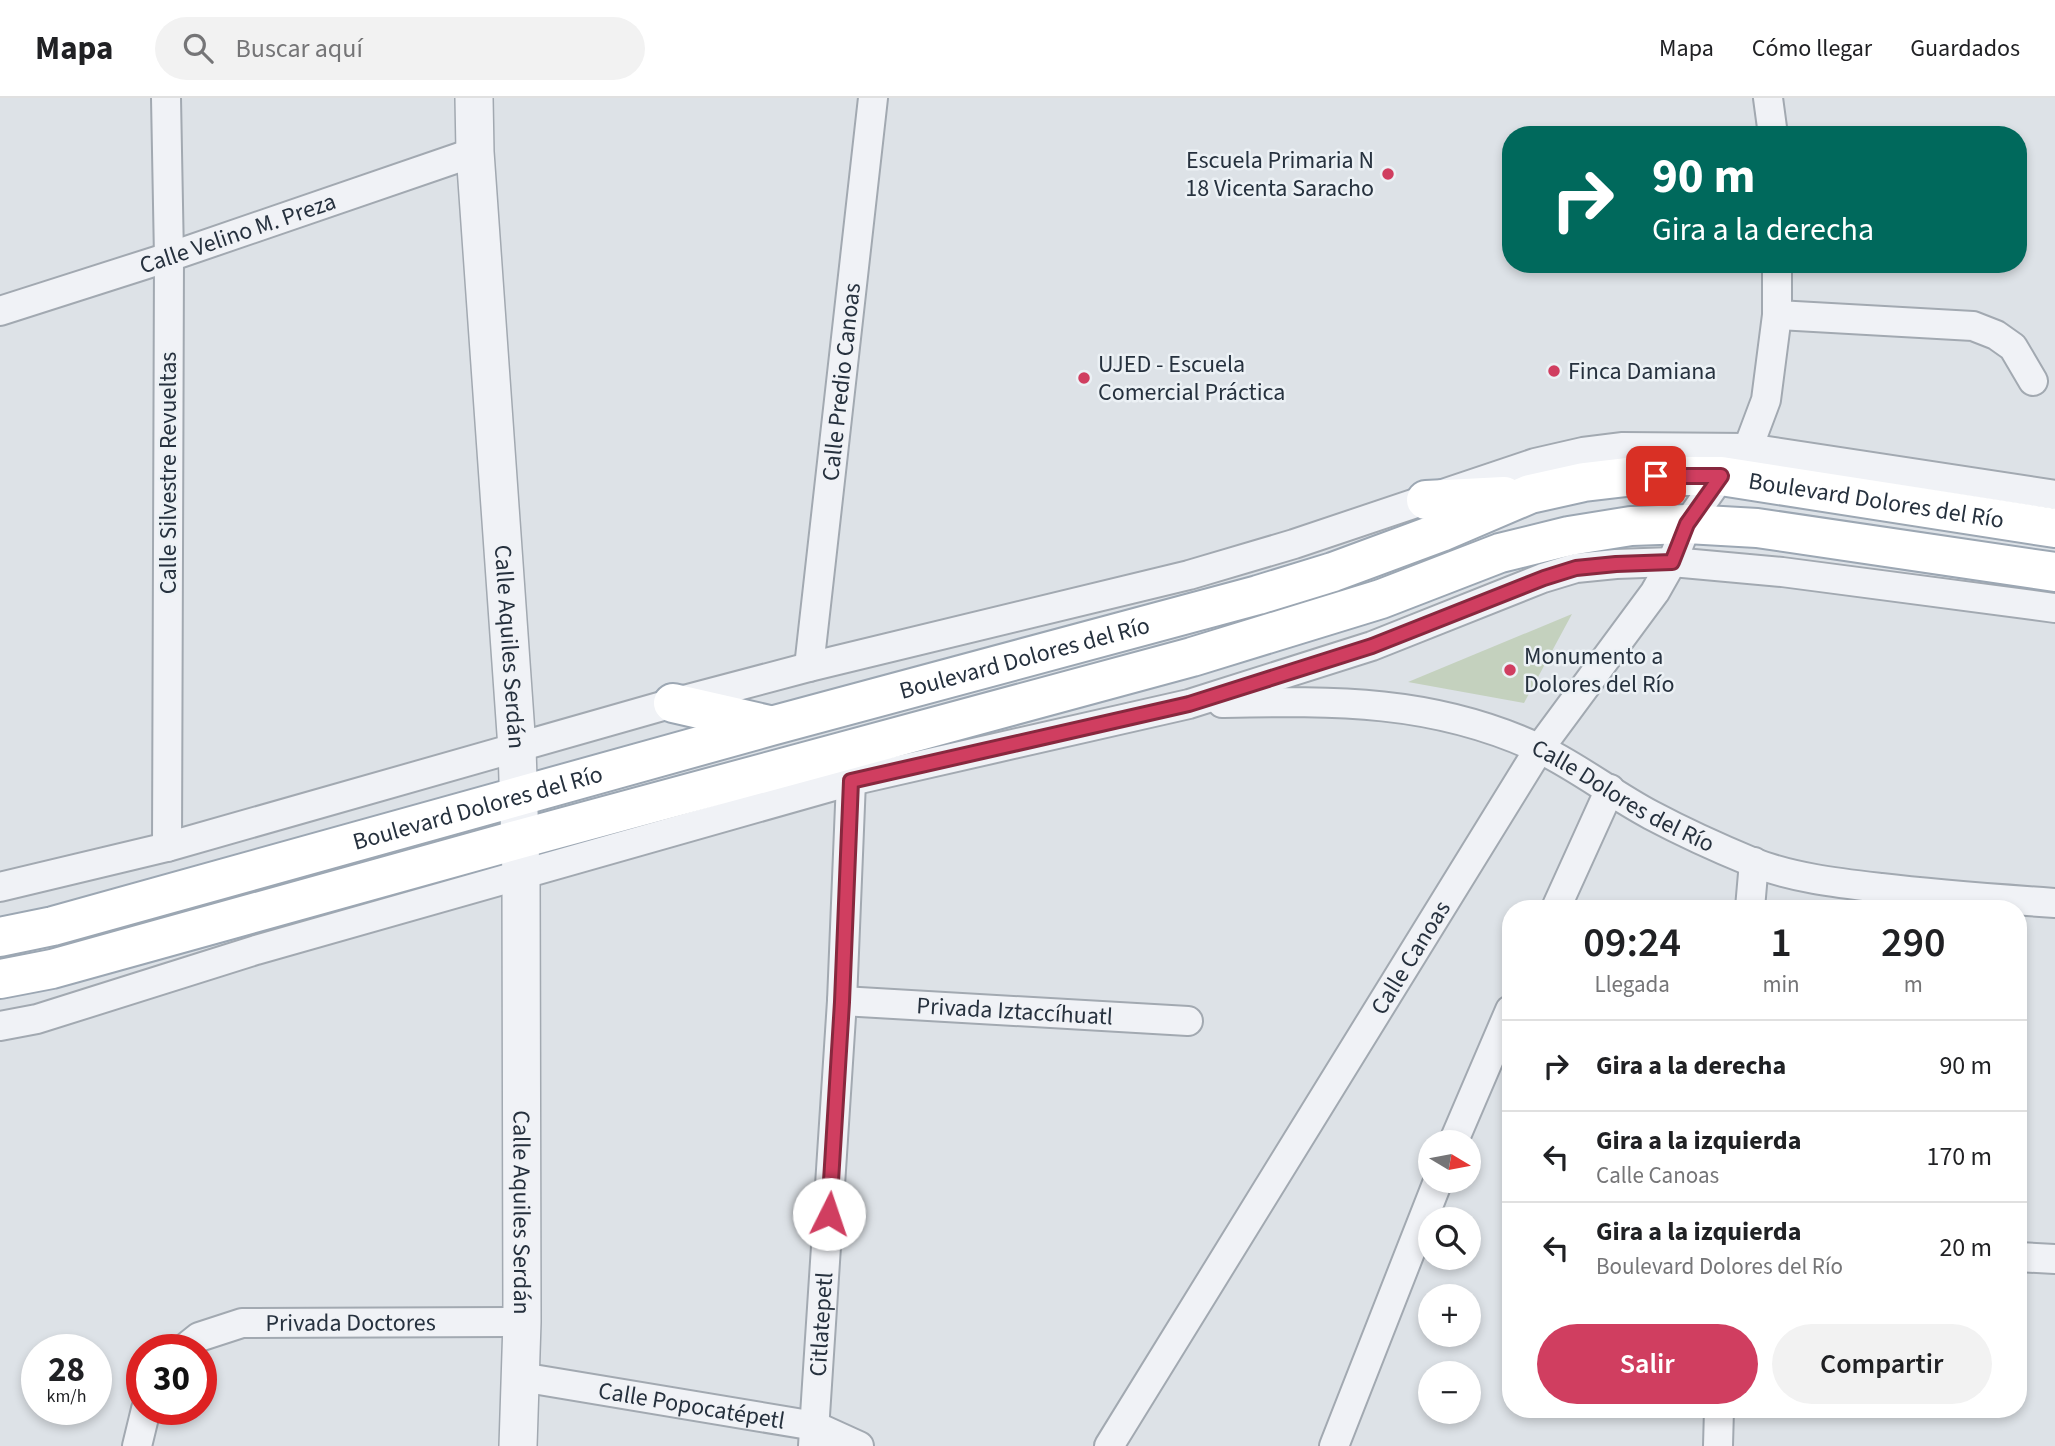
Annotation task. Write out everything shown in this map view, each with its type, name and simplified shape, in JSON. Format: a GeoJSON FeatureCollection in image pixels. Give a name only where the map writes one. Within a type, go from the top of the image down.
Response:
{"type":"FeatureCollection","features":[{"type":"Feature","properties":{"kind":"main road","name":"Boulevard Dolores del Río"},"geometry":{"type":"LineString","coordinates":[[0,937],[53,926],[1321,576],[1441,532],[1530,494],[1584,482],[1635,476],[1721,476],[2055,528]]}},
{"type":"Feature","properties":{"kind":"main road"},"geometry":{"type":"LineString","coordinates":[[1426,500],[1530,494]]}},
{"type":"Feature","properties":{"kind":"main road","name":"Boulevard Dolores del Río"},"geometry":{"type":"LineString","coordinates":[[0,979],[52,969],[521,857],[1381,599],[1500,553],[1569,537],[1631,526],[1687,524],[1757,528],[2055,572]]}},
{"type":"Feature","properties":{"kind":"main road"},"geometry":{"type":"LineString","coordinates":[[673,703],[771,726]]}},
{"type":"Feature","properties":{"kind":"main road"},"geometry":{"type":"LineString","coordinates":[[0,911],[53,926]]}},
{"type":"Feature","properties":{"kind":"street","name":"Calle Silvestre Revueltas"},"geometry":{"type":"LineString","coordinates":[[166,98],[169,257],[167,847]]}},
{"type":"Feature","properties":{"kind":"street","name":"Calle Aquiles Serdán"},"geometry":{"type":"LineString","coordinates":[[474,98],[475,152],[517,748],[521,857],[522,1322],[518,1446]]}},
{"type":"Feature","properties":{"kind":"street","name":"Calle Predio Canoas"},"geometry":{"type":"LineString","coordinates":[[809,667],[873,98]]}},
{"type":"Feature","properties":{"kind":"street"},"geometry":{"type":"LineString","coordinates":[[1768,98],[1772,126]]}},
{"type":"Feature","properties":{"kind":"street","name":"Calle Velino M. Preza"},"geometry":{"type":"LineString","coordinates":[[0,311],[169,257],[475,152]]}},
{"type":"Feature","properties":{"kind":"street"},"geometry":{"type":"LineString","coordinates":[[1748,448],[1766,400],[1777,315],[1777,273]]}},
{"type":"Feature","properties":{"kind":"street"},"geometry":{"type":"LineString","coordinates":[[1777,315],[1973,326],[1996,335],[2013,347],[2033,381]]}},
{"type":"Feature","properties":{"kind":"street"},"geometry":{"type":"LineString","coordinates":[[0,887],[167,847],[809,667],[1189,575],[1294,544],[1535,463],[1583,452],[1623,447],[1748,448],[2055,495]]}},
{"type":"Feature","properties":{"kind":"street","name":"Calle Canoas"},"geometry":{"type":"LineString","coordinates":[[1109,1446],[1539,749],[1655,592],[1672,562],[1687,524],[1721,476],[1748,448]]}},
{"type":"Feature","properties":{"kind":"street"},"geometry":{"type":"LineString","coordinates":[[0,1026],[37,1019],[256,950],[521,857],[1189,704],[1372,646],[1576,568],[1672,562],[1782,572],[2055,608]]}},
{"type":"Feature","properties":{"kind":"street","name":"Calle Dolores del Río"},"geometry":{"type":"LineString","coordinates":[[1189,704],[1324,701],[1382,705],[1442,715],[1539,749],[1650,815],[1754,862],[1826,882],[2012,900]]}},
{"type":"Feature","properties":{"kind":"street","name":"Citlatepetl"},"geometry":{"type":"LineString","coordinates":[[814,1436],[842,1002],[851,781]]}},
{"type":"Feature","properties":{"kind":"street"},"geometry":{"type":"LineString","coordinates":[[1560,900],[1609,789]]}},
{"type":"Feature","properties":{"kind":"street"},"geometry":{"type":"LineString","coordinates":[[1751,900],[1754,862]]}},
{"type":"Feature","properties":{"kind":"street","name":"Calle Dolores del Río"},"geometry":{"type":"LineString","coordinates":[[2027,901],[2055,903]]}},
{"type":"Feature","properties":{"kind":"street","name":"Privada Iztaccíhuatl"},"geometry":{"type":"LineString","coordinates":[[842,1002],[1188,1021]]}},
{"type":"Feature","properties":{"kind":"street"},"geometry":{"type":"LineString","coordinates":[[1459,1130],[1502,1029]]}},
{"type":"Feature","properties":{"kind":"street"},"geometry":{"type":"LineString","coordinates":[[1334,1446],[1433,1194]]}},
{"type":"Feature","properties":{"kind":"street"},"geometry":{"type":"LineString","coordinates":[[2027,1257],[2055,1259]]}},
{"type":"Feature","properties":{"kind":"street","name":"Privada Doctores"},"geometry":{"type":"LineString","coordinates":[[209,1334],[242,1323],[522,1322]]}},
{"type":"Feature","properties":{"kind":"street","name":"Calle Popocatépetl"},"geometry":{"type":"LineString","coordinates":[[521,1377],[859,1446]]}},
{"type":"Feature","properties":{"kind":"street"},"geometry":{"type":"LineString","coordinates":[[1718,1446],[1719,1418]]}},
{"type":"Feature","properties":{"kind":"street"},"geometry":{"type":"LineString","coordinates":[[137,1446],[142,1425]]}},
{"type":"Feature","properties":{"kind":"green space"},"geometry":{"type":"Polygon","coordinates":[[[1572,614],[1524,703],[1408,682],[1572,614]]]}},
{"type":"Feature","properties":{"kind":"place","name":"Escuela Primaria N 18 Vicenta Saracho"},"geometry":{"type":"Point","coordinates":[1388,174]}},
{"type":"Feature","properties":{"kind":"place","name":"Finca Damiana"},"geometry":{"type":"Point","coordinates":[1554,371]}},
{"type":"Feature","properties":{"kind":"place","name":"UJED - Escuela Comercial Práctica"},"geometry":{"type":"Point","coordinates":[1084,378]}},
{"type":"Feature","properties":{"kind":"place","name":"Monumento a Dolores del Río"},"geometry":{"type":"Point","coordinates":[1510,670]}},
{"type":"Feature","properties":{"kind":"route"},"geometry":{"type":"LineString","coordinates":[[829,1214],[842,1002],[851,781],[1189,704],[1372,646],[1576,568],[1672,562],[1687,524],[1721,476],[1656,476]]}}]}
